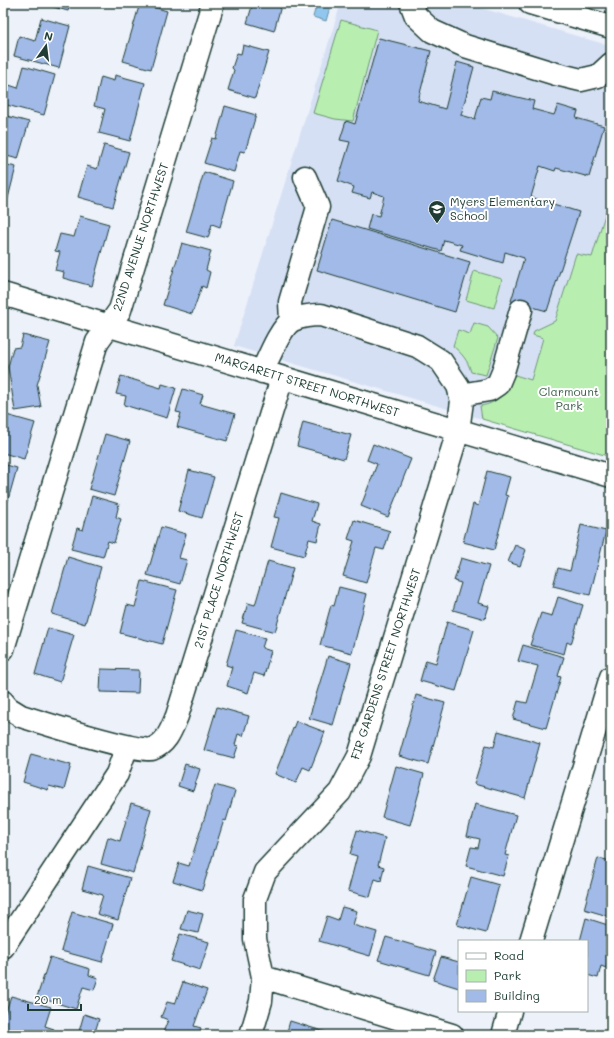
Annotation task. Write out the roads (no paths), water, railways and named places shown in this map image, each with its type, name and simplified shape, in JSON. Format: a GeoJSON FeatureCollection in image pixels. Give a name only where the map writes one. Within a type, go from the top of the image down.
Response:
{"type":"FeatureCollection","features":[{"type":"Feature","properties":{"kind":"street","name":"22ND AVENUE NORTHWEST"},"geometry":{"type":"LineString","coordinates":[[3,649],[97,342],[120,310],[213,3]]}},
{"type":"Feature","properties":{"kind":"street"},"geometry":{"type":"LineString","coordinates":[[410,3],[416,16],[432,31],[465,46],[556,74],[581,80],[598,76],[611,64]]}},
{"type":"Feature","properties":{"kind":"street"},"geometry":{"type":"LineString","coordinates":[[530,3],[611,27]]}},
{"type":"Feature","properties":{"kind":"street"},"geometry":{"type":"LineString","coordinates":[[291,321],[290,302],[318,207],[305,177]]}},
{"type":"Feature","properties":{"kind":"street","name":"MARGARETT STREET NORTHWEST"},"geometry":{"type":"LineString","coordinates":[[3,294],[611,476]]}},
{"type":"Feature","properties":{"kind":"street"},"geometry":{"type":"LineString","coordinates":[[262,372],[280,334],[291,321],[307,316],[321,315],[417,346],[441,360],[458,386],[460,395],[489,390],[498,384],[504,372],[521,310]]}},
{"type":"Feature","properties":{"kind":"street","name":"21ST PLACE NORTHWEST"},"geometry":{"type":"LineString","coordinates":[[126,746],[150,750],[160,746],[168,738],[179,709],[282,378]]}},
{"type":"Feature","properties":{"kind":"street","name":"FIR GARDENS STREET NORTHWEST"},"geometry":{"type":"LineString","coordinates":[[251,1035],[262,1001],[263,977],[255,939],[255,899],[266,872],[340,792],[359,756],[458,431],[462,401],[460,395]]}},
{"type":"Feature","properties":{"kind":"street"},"geometry":{"type":"LineString","coordinates":[[531,940],[611,677]]}},
{"type":"Feature","properties":{"kind":"street"},"geometry":{"type":"LineString","coordinates":[[3,702],[8,708],[21,716],[126,746],[117,774],[3,947]]}},
{"type":"Feature","properties":{"kind":"street"},"geometry":{"type":"LineString","coordinates":[[263,977],[452,1035]]}},
{"type":"Feature","properties":{"kind":"street"},"geometry":{"type":"LineString","coordinates":[[503,1035],[510,1012]]}},
{"type":"Feature","properties":{"kind":"water"},"geometry":{"type":"Polygon","coordinates":[[[317,3],[331,3],[326,21],[313,17],[317,3]]]}},
{"type":"Feature","properties":{"kind":"place","name":"Myers Elementary School"},"geometry":{"type":"Point","coordinates":[437,224]}},
{"type":"Feature","properties":{"kind":"park label","name":"Clarmount Park"},"geometry":{"type":"Point","coordinates":[569,399]}}]}
